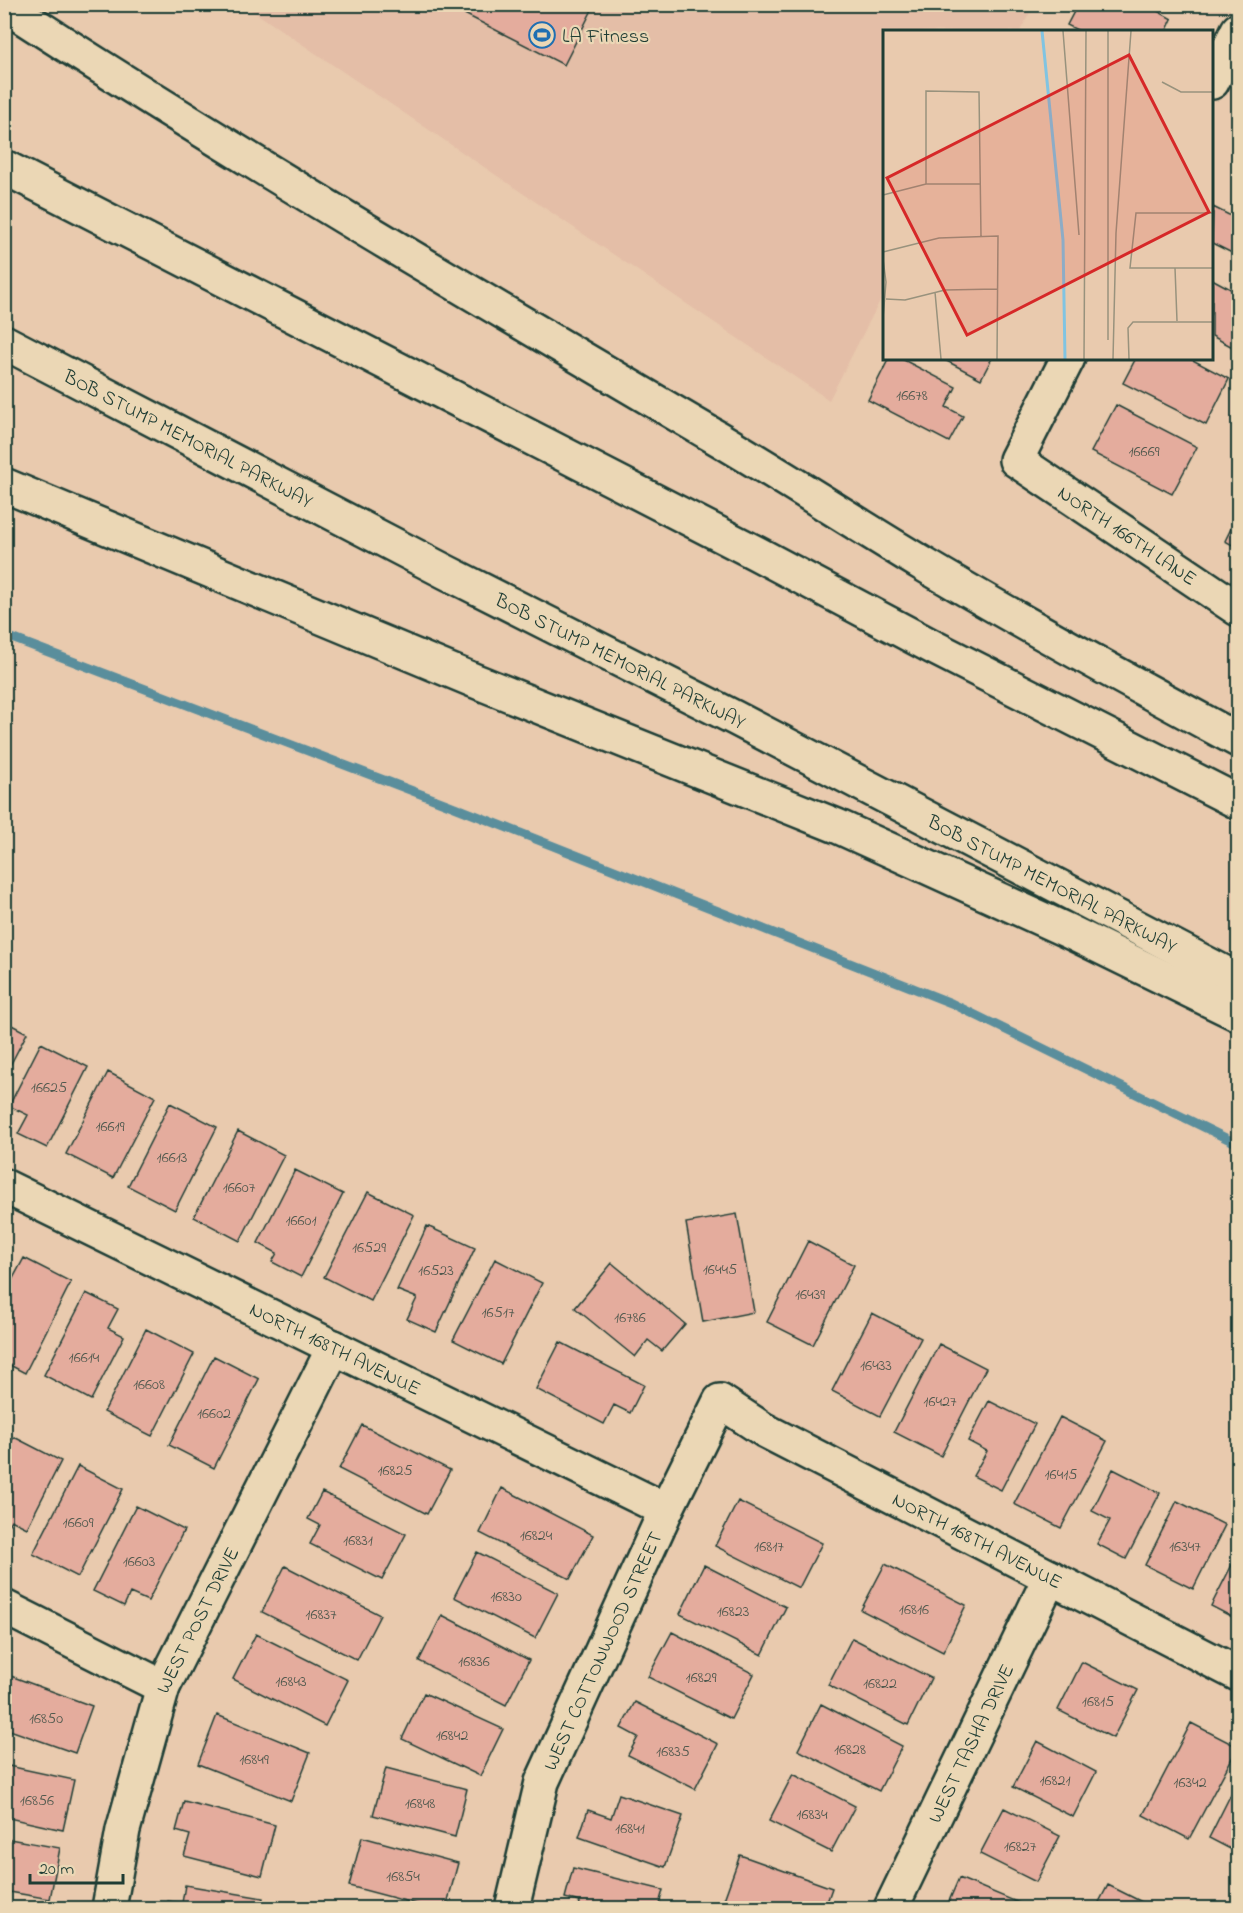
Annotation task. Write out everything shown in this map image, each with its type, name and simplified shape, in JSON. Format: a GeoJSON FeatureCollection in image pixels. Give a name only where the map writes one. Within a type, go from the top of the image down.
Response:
{"type":"FeatureCollection","features":[{"type":"Feature","properties":{"kind":"main road"},"geometry":{"type":"LineString","coordinates":[[4,5],[102,69],[741,452],[922,564],[1076,653],[1239,740]]}},
{"type":"Feature","properties":{"kind":"main road"},"geometry":{"type":"LineString","coordinates":[[1213,80],[1239,30]]}},
{"type":"Feature","properties":{"kind":"main road"},"geometry":{"type":"LineString","coordinates":[[4,166],[735,542],[933,647],[1239,802]]}},
{"type":"Feature","properties":{"kind":"main road","name":"BOB STUMP MEMORIAL PARKWAY"},"geometry":{"type":"LineString","coordinates":[[4,342],[1239,980]]}},
{"type":"Feature","properties":{"kind":"main road","name":"NORTH 166TH LANE"},"geometry":{"type":"LineString","coordinates":[[1067,360],[1016,460],[1239,609]]}},
{"type":"Feature","properties":{"kind":"main road"},"geometry":{"type":"LineString","coordinates":[[4,485],[473,680],[837,826],[1037,916],[1239,1014]]}},
{"type":"Feature","properties":{"kind":"main road","name":"NORTH 168TH AVENUE"},"geometry":{"type":"LineString","coordinates":[[4,1186],[666,1510]]}},
{"type":"Feature","properties":{"kind":"main road","name":"WEST POST DRIVE"},"geometry":{"type":"LineString","coordinates":[[109,1908],[123,1830],[163,1687],[334,1347]]}},
{"type":"Feature","properties":{"kind":"main road","name":"NORTH 168TH AVENUE"},"geometry":{"type":"LineString","coordinates":[[720,1401],[764,1430],[1239,1674]]}},
{"type":"Feature","properties":{"kind":"main road","name":"WEST COTTONWOOD STREET"},"geometry":{"type":"LineString","coordinates":[[512,1908],[542,1782],[666,1510],[720,1401]]}},
{"type":"Feature","properties":{"kind":"main road","name":"WEST TASHA DRIVE"},"geometry":{"type":"LineString","coordinates":[[891,1908],[1050,1577]]}},
{"type":"Feature","properties":{"kind":"main road"},"geometry":{"type":"LineString","coordinates":[[4,1607],[163,1687]]}},
{"type":"Feature","properties":{"kind":"shaded area"},"geometry":{"type":"Polygon","coordinates":[[[244,5],[1034,5],[1021,30],[883,30],[883,295],[829,400],[244,5]]]}},
{"type":"Feature","properties":{"kind":"building","name":"LA Fitness"},"geometry":{"type":"Polygon","coordinates":[[[445,4],[595,4],[564,65],[445,4]]]}},
{"type":"Feature","properties":{"kind":"building"},"geometry":{"type":"Polygon","coordinates":[[[1078,4],[1145,4],[1172,19],[1167,30],[1077,30],[1067,25],[1078,4]]]}},
{"type":"Feature","properties":{"kind":"building"},"geometry":{"type":"Polygon","coordinates":[[[1213,207],[1235,218],[1238,212],[1238,256],[1213,244],[1213,207]]]}},
{"type":"Feature","properties":{"kind":"building"},"geometry":{"type":"Polygon","coordinates":[[[1213,280],[1238,293],[1238,350],[1213,337],[1213,280]]]}},
{"type":"Feature","properties":{"kind":"building"},"geometry":{"type":"Polygon","coordinates":[[[888,360],[904,360],[956,387],[946,407],[963,416],[949,442],[868,400],[888,360]]]}},
{"type":"Feature","properties":{"kind":"building"},"geometry":{"type":"Polygon","coordinates":[[[945,360],[991,360],[981,379],[945,360]]]}},
{"type":"Feature","properties":{"kind":"building"},"geometry":{"type":"Polygon","coordinates":[[[1135,360],[1193,360],[1229,379],[1206,425],[1123,383],[1135,360]]]}},
{"type":"Feature","properties":{"kind":"building"},"geometry":{"type":"Polygon","coordinates":[[[1116,405],[1197,447],[1172,494],[1091,452],[1116,405]]]}},
{"type":"Feature","properties":{"kind":"building"},"geometry":{"type":"Polygon","coordinates":[[[1238,514],[1238,548],[1225,541],[1238,514]]]}},
{"type":"Feature","properties":{"kind":"building"},"geometry":{"type":"Polygon","coordinates":[[[4,1021],[27,1033],[4,1077],[4,1021]]]}},
{"type":"Feature","properties":{"kind":"building"},"geometry":{"type":"Polygon","coordinates":[[[41,1043],[88,1067],[47,1148],[18,1134],[28,1115],[9,1106],[41,1043]]]}},
{"type":"Feature","properties":{"kind":"building"},"geometry":{"type":"Polygon","coordinates":[[[108,1072],[155,1097],[113,1178],[66,1154],[108,1072]]]}},
{"type":"Feature","properties":{"kind":"building"},"geometry":{"type":"Polygon","coordinates":[[[170,1103],[217,1127],[175,1210],[128,1186],[170,1103]]]}},
{"type":"Feature","properties":{"kind":"building"},"geometry":{"type":"Polygon","coordinates":[[[238,1131],[284,1155],[240,1241],[194,1217],[238,1131]]]}},
{"type":"Feature","properties":{"kind":"building"},"geometry":{"type":"Polygon","coordinates":[[[295,1170],[343,1194],[301,1277],[272,1262],[277,1253],[258,1243],[295,1170]]]}},
{"type":"Feature","properties":{"kind":"building"},"geometry":{"type":"Polygon","coordinates":[[[368,1192],[414,1215],[371,1301],[324,1277],[368,1192]]]}},
{"type":"Feature","properties":{"kind":"building"},"geometry":{"type":"Polygon","coordinates":[[[737,1214],[754,1312],[703,1322],[686,1223],[737,1214]]]}},
{"type":"Feature","properties":{"kind":"building"},"geometry":{"type":"Polygon","coordinates":[[[427,1226],[475,1248],[436,1332],[407,1319],[417,1298],[397,1290],[427,1226]]]}},
{"type":"Feature","properties":{"kind":"building"},"geometry":{"type":"Polygon","coordinates":[[[808,1241],[854,1265],[813,1345],[767,1322],[808,1241]]]}},
{"type":"Feature","properties":{"kind":"building"},"geometry":{"type":"Polygon","coordinates":[[[24,1258],[71,1282],[25,1373],[4,1362],[4,1295],[24,1258]]]}},
{"type":"Feature","properties":{"kind":"building"},"geometry":{"type":"Polygon","coordinates":[[[495,1259],[542,1283],[501,1364],[453,1340],[495,1259]]]}},
{"type":"Feature","properties":{"kind":"building"},"geometry":{"type":"Polygon","coordinates":[[[612,1263],[685,1324],[662,1351],[648,1340],[635,1357],[575,1308],[612,1263]]]}},
{"type":"Feature","properties":{"kind":"building"},"geometry":{"type":"Polygon","coordinates":[[[86,1293],[118,1309],[108,1328],[124,1336],[91,1400],[44,1375],[86,1293]]]}},
{"type":"Feature","properties":{"kind":"building"},"geometry":{"type":"Polygon","coordinates":[[[872,1313],[921,1338],[880,1416],[832,1391],[872,1313]]]}},
{"type":"Feature","properties":{"kind":"building"},"geometry":{"type":"Polygon","coordinates":[[[146,1329],[194,1354],[152,1436],[104,1412],[146,1329]]]}},
{"type":"Feature","properties":{"kind":"building"},"geometry":{"type":"Polygon","coordinates":[[[560,1342],[644,1385],[630,1413],[614,1405],[604,1424],[536,1389],[560,1342]]]}},
{"type":"Feature","properties":{"kind":"building"},"geometry":{"type":"Polygon","coordinates":[[[939,1344],[986,1368],[941,1456],[894,1432],[939,1344]]]}},
{"type":"Feature","properties":{"kind":"building"},"geometry":{"type":"Polygon","coordinates":[[[214,1356],[259,1379],[214,1468],[169,1445],[214,1356]]]}},
{"type":"Feature","properties":{"kind":"building"},"geometry":{"type":"Polygon","coordinates":[[[989,1401],[1035,1424],[1001,1490],[973,1476],[987,1451],[968,1441],[989,1401]]]}},
{"type":"Feature","properties":{"kind":"building"},"geometry":{"type":"Polygon","coordinates":[[[1060,1417],[1107,1441],[1061,1528],[1014,1504],[1060,1417]]]}},
{"type":"Feature","properties":{"kind":"building"},"geometry":{"type":"Polygon","coordinates":[[[362,1425],[450,1470],[427,1514],[339,1469],[362,1425]]]}},
{"type":"Feature","properties":{"kind":"building"},"geometry":{"type":"Polygon","coordinates":[[[14,1437],[61,1461],[27,1528],[11,1520],[4,1532],[4,1456],[14,1437]]]}},
{"type":"Feature","properties":{"kind":"building"},"geometry":{"type":"Polygon","coordinates":[[[78,1466],[123,1489],[78,1577],[33,1554],[78,1466]]]}},
{"type":"Feature","properties":{"kind":"building"},"geometry":{"type":"Polygon","coordinates":[[[1113,1469],[1160,1493],[1126,1559],[1097,1544],[1110,1520],[1092,1511],[1113,1469]]]}},
{"type":"Feature","properties":{"kind":"building"},"geometry":{"type":"Polygon","coordinates":[[[502,1488],[593,1535],[570,1579],[480,1533],[502,1488]]]}},
{"type":"Feature","properties":{"kind":"building"},"geometry":{"type":"Polygon","coordinates":[[[322,1492],[406,1534],[382,1580],[310,1544],[320,1525],[308,1519],[322,1492]]]}},
{"type":"Feature","properties":{"kind":"building"},"geometry":{"type":"Polygon","coordinates":[[[738,1501],[822,1543],[799,1588],[715,1546],[738,1501]]]}},
{"type":"Feature","properties":{"kind":"building"},"geometry":{"type":"Polygon","coordinates":[[[1177,1501],[1225,1525],[1193,1589],[1145,1565],[1177,1501]]]}},
{"type":"Feature","properties":{"kind":"building"},"geometry":{"type":"Polygon","coordinates":[[[136,1506],[184,1530],[148,1601],[130,1593],[124,1606],[93,1591],[136,1506]]]}},
{"type":"Feature","properties":{"kind":"building"},"geometry":{"type":"Polygon","coordinates":[[[477,1552],[558,1593],[535,1638],[454,1597],[477,1552]]]}},
{"type":"Feature","properties":{"kind":"building"},"geometry":{"type":"Polygon","coordinates":[[[1238,1553],[1238,1620],[1211,1606],[1238,1553]]]}},
{"type":"Feature","properties":{"kind":"building"},"geometry":{"type":"Polygon","coordinates":[[[885,1564],[966,1605],[943,1652],[861,1610],[885,1564]]]}},
{"type":"Feature","properties":{"kind":"building"},"geometry":{"type":"Polygon","coordinates":[[[704,1565],[786,1607],[762,1655],[680,1614],[704,1565]]]}},
{"type":"Feature","properties":{"kind":"building"},"geometry":{"type":"Polygon","coordinates":[[[285,1566],[380,1615],[357,1660],[262,1612],[285,1566]]]}},
{"type":"Feature","properties":{"kind":"building"},"geometry":{"type":"Polygon","coordinates":[[[442,1615],[529,1660],[506,1705],[419,1661],[442,1615]]]}},
{"type":"Feature","properties":{"kind":"building"},"geometry":{"type":"Polygon","coordinates":[[[672,1632],[754,1674],[731,1719],[648,1677],[672,1632]]]}},
{"type":"Feature","properties":{"kind":"building"},"geometry":{"type":"Polygon","coordinates":[[[256,1634],[348,1680],[325,1726],[233,1679],[256,1634]]]}},
{"type":"Feature","properties":{"kind":"building"},"geometry":{"type":"Polygon","coordinates":[[[852,1638],[931,1678],[908,1725],[828,1685],[852,1638]]]}},
{"type":"Feature","properties":{"kind":"building"},"geometry":{"type":"Polygon","coordinates":[[[1082,1662],[1138,1690],[1113,1738],[1058,1710],[1082,1662]]]}},
{"type":"Feature","properties":{"kind":"building"},"geometry":{"type":"Polygon","coordinates":[[[8,1675],[92,1706],[75,1753],[4,1728],[4,1685],[8,1675]]]}},
{"type":"Feature","properties":{"kind":"building"},"geometry":{"type":"Polygon","coordinates":[[[424,1693],[503,1729],[480,1776],[402,1739],[424,1693]]]}},
{"type":"Feature","properties":{"kind":"building"},"geometry":{"type":"Polygon","coordinates":[[[635,1702],[718,1744],[695,1789],[628,1755],[638,1737],[621,1728],[635,1702]]]}},
{"type":"Feature","properties":{"kind":"building"},"geometry":{"type":"Polygon","coordinates":[[[821,1704],[902,1746],[879,1791],[798,1750],[821,1704]]]}},
{"type":"Feature","properties":{"kind":"building"},"geometry":{"type":"Polygon","coordinates":[[[217,1715],[310,1753],[291,1801],[198,1764],[217,1715]]]}},
{"type":"Feature","properties":{"kind":"building"},"geometry":{"type":"Polygon","coordinates":[[[1191,1723],[1238,1747],[1189,1839],[1143,1815],[1191,1723]]]}},
{"type":"Feature","properties":{"kind":"building"},"geometry":{"type":"Polygon","coordinates":[[[1037,1741],[1096,1772],[1073,1817],[1013,1787],[1037,1741]]]}},
{"type":"Feature","properties":{"kind":"building"},"geometry":{"type":"Polygon","coordinates":[[[4,1765],[74,1780],[63,1830],[4,1817],[4,1765]]]}},
{"type":"Feature","properties":{"kind":"building"},"geometry":{"type":"Polygon","coordinates":[[[386,1768],[467,1789],[455,1837],[373,1815],[386,1768]]]}},
{"type":"Feature","properties":{"kind":"building"},"geometry":{"type":"Polygon","coordinates":[[[793,1774],[855,1806],[831,1852],[769,1821],[793,1774]]]}},
{"type":"Feature","properties":{"kind":"building"},"geometry":{"type":"Polygon","coordinates":[[[1238,1780],[1238,1853],[1209,1838],[1238,1780]]]}},
{"type":"Feature","properties":{"kind":"building"},"geometry":{"type":"Polygon","coordinates":[[[619,1794],[683,1816],[665,1867],[579,1837],[588,1810],[611,1818],[619,1794]]]}},
{"type":"Feature","properties":{"kind":"building"},"geometry":{"type":"Polygon","coordinates":[[[184,1801],[275,1825],[262,1876],[184,1856],[190,1835],[176,1831],[184,1801]]]}},
{"type":"Feature","properties":{"kind":"building"},"geometry":{"type":"Polygon","coordinates":[[[1004,1808],[1060,1836],[1036,1882],[980,1854],[1004,1808]]]}},
{"type":"Feature","properties":{"kind":"building"},"geometry":{"type":"Polygon","coordinates":[[[362,1837],[458,1863],[446,1908],[432,1908],[349,1886],[362,1837]]]}},
{"type":"Feature","properties":{"kind":"building"},"geometry":{"type":"Polygon","coordinates":[[[4,1838],[60,1848],[50,1899],[4,1891],[4,1838]]]}},
{"type":"Feature","properties":{"kind":"building"},"geometry":{"type":"Polygon","coordinates":[[[740,1855],[832,1888],[825,1908],[731,1908],[722,1905],[740,1855]]]}},
{"type":"Feature","properties":{"kind":"building"},"geometry":{"type":"Polygon","coordinates":[[[573,1868],[663,1890],[658,1908],[579,1908],[580,1902],[565,1898],[573,1868]]]}},
{"type":"Feature","properties":{"kind":"building"},"geometry":{"type":"Polygon","coordinates":[[[959,1878],[1031,1908],[946,1908],[959,1878]]]}},
{"type":"Feature","properties":{"kind":"building"},"geometry":{"type":"Polygon","coordinates":[[[185,1885],[263,1898],[261,1908],[166,1908],[168,1901],[182,1903],[185,1885]]]}},
{"type":"Feature","properties":{"kind":"building"},"geometry":{"type":"Polygon","coordinates":[[[1108,1885],[1154,1908],[1096,1908],[1108,1885]]]}},
{"type":"Feature","properties":{"kind":"waterway"},"geometry":{"type":"LineString","coordinates":[[4,635],[452,806],[951,1003],[1238,1144]]}},
{"type":"Feature","properties":{"kind":"place","name":"LA Fitness"},"geometry":{"type":"Point","coordinates":[542,35]}}]}
